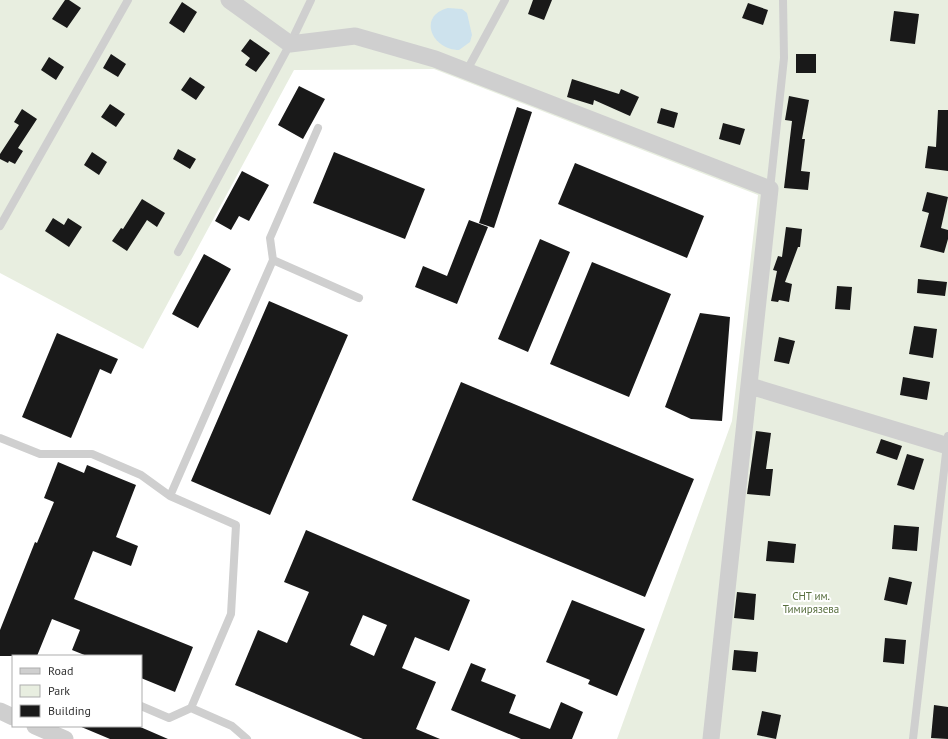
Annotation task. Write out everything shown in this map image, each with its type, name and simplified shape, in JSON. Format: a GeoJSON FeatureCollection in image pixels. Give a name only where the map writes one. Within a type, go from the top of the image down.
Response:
{"type":"FeatureCollection","features":[{"type":"Feature","properties":{"kind":"street"},"geometry":{"type":"LineString","coordinates":[[229,0],[290,44],[355,36],[435,59],[770,189],[711,739]]}},
{"type":"Feature","properties":{"kind":"street"},"geometry":{"type":"LineString","coordinates":[[750,386],[948,442]]}},
{"type":"Feature","properties":{"kind":"street"},"geometry":{"type":"LineString","coordinates":[[0,711],[12,716]]}},
{"type":"Feature","properties":{"kind":"street"},"geometry":{"type":"LineString","coordinates":[[37,727],[65,739]]}},
{"type":"Feature","properties":{"kind":"lane"},"geometry":{"type":"LineString","coordinates":[[0,226],[128,0]]}},
{"type":"Feature","properties":{"kind":"lane"},"geometry":{"type":"LineString","coordinates":[[178,252],[290,44],[311,0]]}},
{"type":"Feature","properties":{"kind":"lane"},"geometry":{"type":"LineString","coordinates":[[466,72],[505,0]]}},
{"type":"Feature","properties":{"kind":"lane"},"geometry":{"type":"LineString","coordinates":[[770,189],[784,58],[783,0]]}},
{"type":"Feature","properties":{"kind":"lane"},"geometry":{"type":"LineString","coordinates":[[170,496],[273,260],[270,238],[318,128]]}},
{"type":"Feature","properties":{"kind":"lane"},"geometry":{"type":"LineString","coordinates":[[273,260],[359,298]]}},
{"type":"Feature","properties":{"kind":"lane"},"geometry":{"type":"LineString","coordinates":[[0,438],[40,454],[92,454],[141,475],[170,496],[236,525],[231,614],[191,708],[169,718],[142,706]]}},
{"type":"Feature","properties":{"kind":"lane"},"geometry":{"type":"LineString","coordinates":[[913,739],[948,442]]}},
{"type":"Feature","properties":{"kind":"lane"},"geometry":{"type":"LineString","coordinates":[[191,708],[232,726],[247,739]]}},
{"type":"Feature","properties":{"kind":"green space","name":"СНТ им. Тимирязева"},"geometry":{"type":"Polygon","coordinates":[[[0,0],[948,0],[948,739],[617,739],[732,421],[758,195],[434,69],[294,70],[143,349],[0,273],[0,0]]]}},
{"type":"Feature","properties":{"kind":"water"},"geometry":{"type":"Polygon","coordinates":[[[448,8],[462,9],[467,13],[472,35],[470,42],[459,50],[450,49],[442,45],[435,39],[432,32],[431,25],[433,18],[438,12],[448,8]]]}},
{"type":"Feature","properties":{"kind":"building"},"geometry":{"type":"Polygon","coordinates":[[[65,0],[69,0],[81,8],[67,28],[52,19],[65,0]]]}},
{"type":"Feature","properties":{"kind":"building"},"geometry":{"type":"Polygon","coordinates":[[[533,0],[552,0],[544,20],[528,14],[533,0]]]}},
{"type":"Feature","properties":{"kind":"building"},"geometry":{"type":"Polygon","coordinates":[[[182,2],[197,12],[184,33],[169,23],[182,2]]]}},
{"type":"Feature","properties":{"kind":"building"},"geometry":{"type":"Polygon","coordinates":[[[748,3],[768,10],[763,25],[742,18],[748,3]]]}},
{"type":"Feature","properties":{"kind":"building"},"geometry":{"type":"Polygon","coordinates":[[[894,11],[919,14],[915,44],[890,41],[894,11]]]}},
{"type":"Feature","properties":{"kind":"building"},"geometry":{"type":"Polygon","coordinates":[[[250,39],[270,53],[256,72],[245,65],[250,58],[241,51],[250,39]]]}},
{"type":"Feature","properties":{"kind":"building"},"geometry":{"type":"Polygon","coordinates":[[[111,54],[126,64],[118,77],[103,68],[111,54]]]}},
{"type":"Feature","properties":{"kind":"building"},"geometry":{"type":"Polygon","coordinates":[[[796,54],[816,54],[816,73],[796,73],[796,54]]]}},
{"type":"Feature","properties":{"kind":"building"},"geometry":{"type":"Polygon","coordinates":[[[49,57],[64,67],[56,80],[41,70],[49,57]]]}},
{"type":"Feature","properties":{"kind":"building"},"geometry":{"type":"Polygon","coordinates":[[[190,77],[205,87],[196,100],[181,90],[190,77]]]}},
{"type":"Feature","properties":{"kind":"building"},"geometry":{"type":"Polygon","coordinates":[[[572,79],[619,94],[621,89],[639,97],[630,116],[594,100],[593,105],[567,97],[572,79]]]}},
{"type":"Feature","properties":{"kind":"building"},"geometry":{"type":"Polygon","coordinates":[[[299,86],[325,99],[303,139],[278,125],[299,86]]]}},
{"type":"Feature","properties":{"kind":"building"},"geometry":{"type":"Polygon","coordinates":[[[789,96],[809,100],[802,139],[805,139],[801,171],[810,172],[808,190],[784,188],[792,121],[785,120],[789,96]]]}},
{"type":"Feature","properties":{"kind":"building"},"geometry":{"type":"Polygon","coordinates":[[[110,104],[125,114],[116,127],[101,117],[110,104]]]}},
{"type":"Feature","properties":{"kind":"building"},"geometry":{"type":"Polygon","coordinates":[[[517,107],[532,112],[494,228],[479,223],[517,107]]]}},
{"type":"Feature","properties":{"kind":"building"},"geometry":{"type":"Polygon","coordinates":[[[661,108],[678,113],[674,128],[657,123],[661,108]]]}},
{"type":"Feature","properties":{"kind":"building"},"geometry":{"type":"Polygon","coordinates":[[[22,109],[37,119],[18,148],[23,151],[15,164],[9,161],[8,163],[0,159],[0,154],[19,125],[14,122],[22,109]]]}},
{"type":"Feature","properties":{"kind":"building"},"geometry":{"type":"Polygon","coordinates":[[[938,110],[948,110],[948,171],[925,168],[928,146],[936,147],[938,110]]]}},
{"type":"Feature","properties":{"kind":"building"},"geometry":{"type":"Polygon","coordinates":[[[723,123],[745,129],[740,145],[719,139],[723,123]]]}},
{"type":"Feature","properties":{"kind":"building"},"geometry":{"type":"Polygon","coordinates":[[[178,149],[196,159],[190,169],[173,159],[178,149]]]}},
{"type":"Feature","properties":{"kind":"building"},"geometry":{"type":"Polygon","coordinates":[[[92,152],[107,162],[99,175],[84,165],[92,152]]]}},
{"type":"Feature","properties":{"kind":"building"},"geometry":{"type":"Polygon","coordinates":[[[334,152],[425,189],[405,239],[313,203],[334,152]]]}},
{"type":"Feature","properties":{"kind":"building"},"geometry":{"type":"Polygon","coordinates":[[[575,163],[704,216],[687,258],[558,204],[575,163]]]}},
{"type":"Feature","properties":{"kind":"building"},"geometry":{"type":"Polygon","coordinates":[[[242,171],[269,185],[249,221],[239,216],[231,230],[215,221],[242,171]]]}},
{"type":"Feature","properties":{"kind":"building"},"geometry":{"type":"Polygon","coordinates":[[[927,192],[948,197],[941,228],[948,230],[948,239],[944,253],[920,247],[929,213],[922,211],[927,192]]]}},
{"type":"Feature","properties":{"kind":"building"},"geometry":{"type":"Polygon","coordinates":[[[142,199],[165,213],[157,227],[147,220],[127,251],[112,241],[121,228],[123,229],[142,199]]]}},
{"type":"Feature","properties":{"kind":"building"},"geometry":{"type":"Polygon","coordinates":[[[53,218],[64,225],[68,218],[82,227],[69,247],[45,231],[53,218]]]}},
{"type":"Feature","properties":{"kind":"building"},"geometry":{"type":"Polygon","coordinates":[[[469,220],[488,227],[457,304],[415,287],[423,266],[447,276],[469,220]]]}},
{"type":"Feature","properties":{"kind":"building"},"geometry":{"type":"Polygon","coordinates":[[[786,227],[802,229],[800,247],[798,247],[785,282],[792,284],[789,302],[779,300],[778,302],[771,301],[777,271],[773,270],[778,256],[782,257],[786,227]]]}},
{"type":"Feature","properties":{"kind":"building"},"geometry":{"type":"Polygon","coordinates":[[[540,239],[570,252],[528,352],[498,339],[540,239]]]}},
{"type":"Feature","properties":{"kind":"building"},"geometry":{"type":"Polygon","coordinates":[[[204,254],[231,269],[198,328],[172,314],[204,254]]]}},
{"type":"Feature","properties":{"kind":"building"},"geometry":{"type":"Polygon","coordinates":[[[592,262],[671,294],[629,397],[550,364],[592,262]]]}},
{"type":"Feature","properties":{"kind":"building"},"geometry":{"type":"Polygon","coordinates":[[[918,279],[947,282],[945,296],[917,293],[918,279]]]}},
{"type":"Feature","properties":{"kind":"building"},"geometry":{"type":"Polygon","coordinates":[[[837,286],[852,287],[850,310],[835,309],[837,286]]]}},
{"type":"Feature","properties":{"kind":"building"},"geometry":{"type":"Polygon","coordinates":[[[269,301],[348,335],[270,515],[191,481],[269,301]]]}},
{"type":"Feature","properties":{"kind":"building"},"geometry":{"type":"Polygon","coordinates":[[[700,313],[730,317],[722,421],[691,419],[665,407],[700,313]]]}},
{"type":"Feature","properties":{"kind":"building"},"geometry":{"type":"Polygon","coordinates":[[[914,326],[937,329],[933,358],[909,354],[914,326]]]}},
{"type":"Feature","properties":{"kind":"building"},"geometry":{"type":"Polygon","coordinates":[[[57,333],[118,359],[111,374],[100,369],[71,438],[22,417],[57,333]]]}},
{"type":"Feature","properties":{"kind":"building"},"geometry":{"type":"Polygon","coordinates":[[[779,337],[795,341],[789,364],[774,361],[779,337]]]}},
{"type":"Feature","properties":{"kind":"building"},"geometry":{"type":"Polygon","coordinates":[[[903,377],[930,382],[927,400],[900,395],[903,377]]]}},
{"type":"Feature","properties":{"kind":"building"},"geometry":{"type":"Polygon","coordinates":[[[461,382],[694,479],[645,597],[412,500],[461,382]]]}},
{"type":"Feature","properties":{"kind":"building"},"geometry":{"type":"Polygon","coordinates":[[[756,431],[771,433],[766,469],[773,469],[770,496],[747,494],[756,431]]]}},
{"type":"Feature","properties":{"kind":"building"},"geometry":{"type":"Polygon","coordinates":[[[881,439],[902,446],[897,460],[876,453],[881,439]]]}},
{"type":"Feature","properties":{"kind":"building"},"geometry":{"type":"Polygon","coordinates":[[[907,454],[924,459],[914,490],[897,485],[907,454]]]}},
{"type":"Feature","properties":{"kind":"building"},"geometry":{"type":"Polygon","coordinates":[[[58,462],[84,473],[87,465],[136,485],[116,537],[138,546],[131,566],[93,551],[74,599],[193,647],[175,692],[142,678],[142,655],[84,655],[72,650],[80,630],[52,619],[37,655],[0,656],[0,630],[35,542],[37,543],[54,502],[44,498],[58,462]]]}},
{"type":"Feature","properties":{"kind":"building"},"geometry":{"type":"Polygon","coordinates":[[[894,525],[919,527],[917,551],[892,549],[894,525]]]}},
{"type":"Feature","properties":{"kind":"building"},"geometry":{"type":"Polygon","coordinates":[[[306,530],[470,600],[449,651],[415,637],[402,668],[436,682],[416,729],[440,739],[363,739],[235,685],[258,630],[287,643],[309,592],[284,582],[306,530]],[[363,615],[350,645],[374,656],[387,625],[363,615]]]}},
{"type":"Feature","properties":{"kind":"building"},"geometry":{"type":"Polygon","coordinates":[[[768,541],[796,544],[794,563],[766,561],[768,541]]]}},
{"type":"Feature","properties":{"kind":"building"},"geometry":{"type":"Polygon","coordinates":[[[889,577],[912,582],[907,605],[884,600],[889,577]]]}},
{"type":"Feature","properties":{"kind":"building"},"geometry":{"type":"Polygon","coordinates":[[[737,592],[756,594],[754,620],[734,618],[737,592]]]}},
{"type":"Feature","properties":{"kind":"building"},"geometry":{"type":"Polygon","coordinates":[[[572,600],[645,629],[617,696],[588,684],[590,680],[546,662],[572,600]]]}},
{"type":"Feature","properties":{"kind":"building"},"geometry":{"type":"Polygon","coordinates":[[[885,638],[906,640],[904,664],[883,662],[885,638]]]}},
{"type":"Feature","properties":{"kind":"building"},"geometry":{"type":"Polygon","coordinates":[[[734,650],[758,652],[756,672],[732,670],[734,650]]]}},
{"type":"Feature","properties":{"kind":"building"},"geometry":{"type":"Polygon","coordinates":[[[471,663],[486,669],[481,681],[516,695],[509,713],[550,729],[561,702],[583,712],[572,739],[521,739],[451,710],[471,663]]]}},
{"type":"Feature","properties":{"kind":"building"},"geometry":{"type":"Polygon","coordinates":[[[934,705],[948,707],[948,739],[931,738],[934,705]]]}},
{"type":"Feature","properties":{"kind":"building"},"geometry":{"type":"Polygon","coordinates":[[[762,711],[781,715],[776,739],[757,735],[762,711]]]}},
{"type":"Feature","properties":{"kind":"building"},"geometry":{"type":"Polygon","coordinates":[[[81,727],[140,727],[168,739],[110,739],[81,727]]]}}]}
